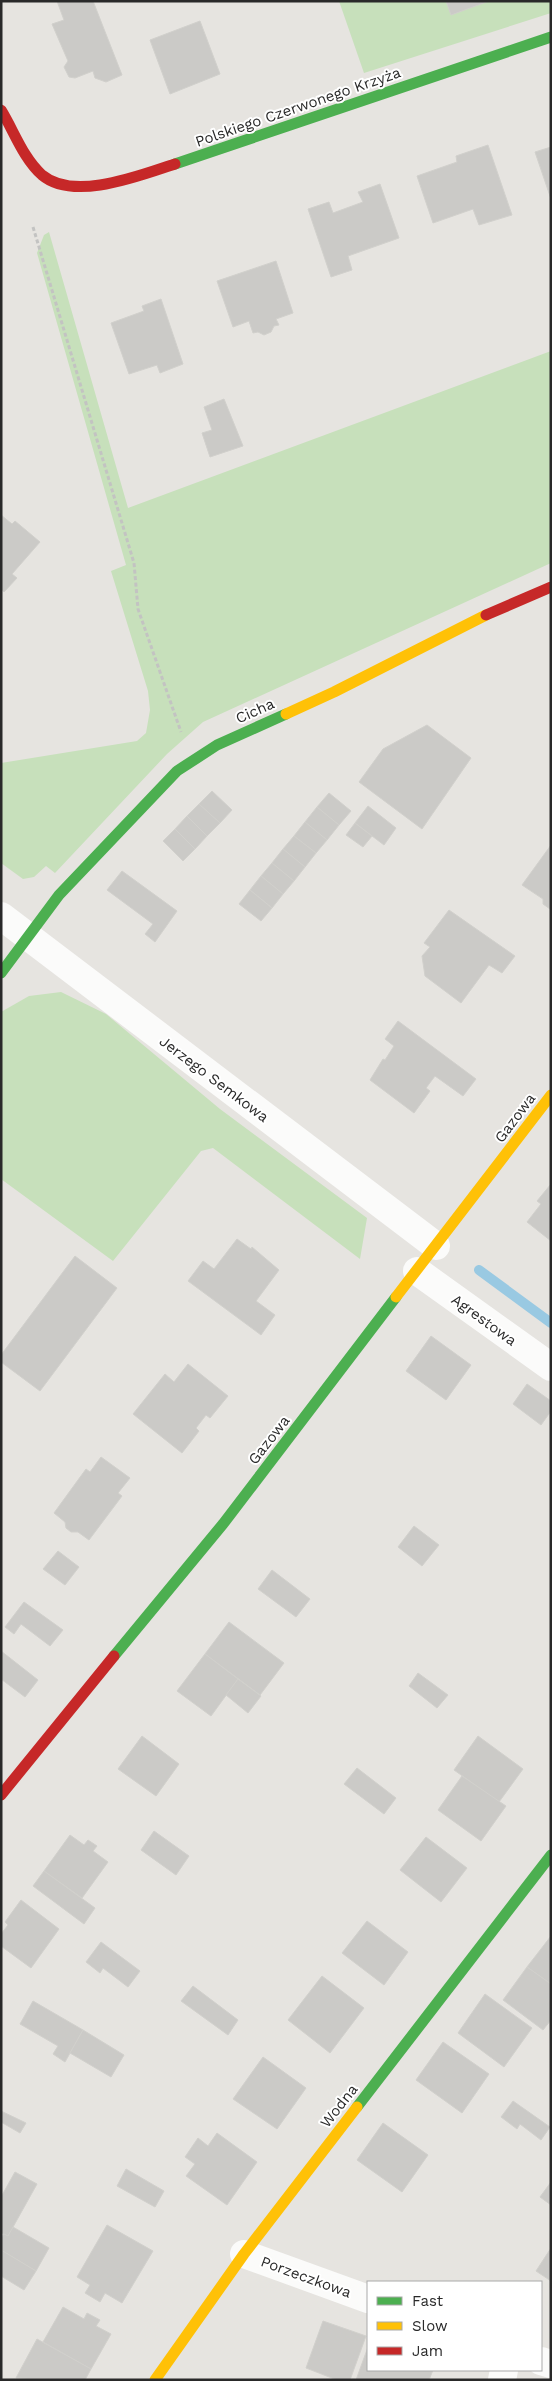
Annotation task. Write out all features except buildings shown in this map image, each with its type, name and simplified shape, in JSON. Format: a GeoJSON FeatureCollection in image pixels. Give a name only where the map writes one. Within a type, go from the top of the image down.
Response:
{"type":"FeatureCollection","features":[{"type":"Feature","properties":{"kind":"street","name":"Polskiego Czerwonego Krzyża"},"geometry":{"type":"LineString","coordinates":[[1,110],[34,166],[53,181],[75,187],[96,187],[142,175],[551,37]]}},
{"type":"Feature","properties":{"kind":"street","name":"Cicha"},"geometry":{"type":"LineString","coordinates":[[28,938],[60,895],[177,771],[196,758],[217,745],[334,692],[496,610],[551,587]]}},
{"type":"Feature","properties":{"kind":"street","name":"Jerzego Semkowa"},"geometry":{"type":"LineString","coordinates":[[1,916],[436,1246]]}},
{"type":"Feature","properties":{"kind":"street"},"geometry":{"type":"LineString","coordinates":[[1,973],[28,938]]}},
{"type":"Feature","properties":{"kind":"street","name":"Gazowa"},"geometry":{"type":"LineString","coordinates":[[1,1795],[223,1524],[551,1096]]}},
{"type":"Feature","properties":{"kind":"street","name":"Agrestowa"},"geometry":{"type":"LineString","coordinates":[[417,1271],[551,1368]]}},
{"type":"Feature","properties":{"kind":"street","name":"Wodna"},"geometry":{"type":"LineString","coordinates":[[155,2380],[244,2254],[551,1855]]}},
{"type":"Feature","properties":{"kind":"street","name":"Porzeczkowa"},"geometry":{"type":"LineString","coordinates":[[244,2254],[367,2300]]}},
{"type":"Feature","properties":{"kind":"path"},"geometry":{"type":"LineString","coordinates":[[33,228],[134,563],[138,609],[186,747],[196,758]]}},
{"type":"Feature","properties":{"kind":"green space"},"geometry":{"type":"Polygon","coordinates":[[[339,1],[551,1],[551,13],[364,73],[339,1]]]}},
{"type":"Feature","properties":{"kind":"green space"},"geometry":{"type":"Polygon","coordinates":[[[49,232],[128,508],[551,351],[551,563],[203,722],[167,754],[55,873],[46,866],[34,877],[23,879],[1,863],[1,763],[137,741],[146,733],[150,710],[148,691],[111,571],[126,565],[37,253],[44,235],[49,232]]]}},
{"type":"Feature","properties":{"kind":"green space"},"geometry":{"type":"Polygon","coordinates":[[[61,992],[106,1014],[220,1109],[367,1218],[360,1259],[213,1148],[201,1151],[113,1261],[1,1179],[1,1012],[29,996],[61,992]]]}},
{"type":"Feature","properties":{"kind":"waterway"},"geometry":{"type":"LineString","coordinates":[[479,1270],[551,1323]]}},
{"type":"Feature","properties":{"kind":"traffic: fast"},"geometry":{"type":"LineString","coordinates":[[175,164],[551,37]]}},
{"type":"Feature","properties":{"kind":"traffic: fast"},"geometry":{"type":"LineString","coordinates":[[1,973],[59,895],[177,771],[217,745],[286,714]]}},
{"type":"Feature","properties":{"kind":"traffic: fast"},"geometry":{"type":"LineString","coordinates":[[114,1656],[223,1524],[396,1297]]}},
{"type":"Feature","properties":{"kind":"traffic: fast"},"geometry":{"type":"LineString","coordinates":[[357,2107],[551,1855]]}},
{"type":"Feature","properties":{"kind":"traffic: slow"},"geometry":{"type":"LineString","coordinates":[[286,714],[334,692],[486,615]]}},
{"type":"Feature","properties":{"kind":"traffic: slow"},"geometry":{"type":"LineString","coordinates":[[396,1297],[551,1095]]}},
{"type":"Feature","properties":{"kind":"traffic: slow"},"geometry":{"type":"LineString","coordinates":[[155,2380],[244,2254],[357,2107]]}},
{"type":"Feature","properties":{"kind":"traffic: jam"},"geometry":{"type":"LineString","coordinates":[[1,110],[29,161],[42,175],[56,183],[72,186],[108,184],[175,164]]}},
{"type":"Feature","properties":{"kind":"traffic: jam"},"geometry":{"type":"LineString","coordinates":[[486,615],[551,587]]}},
{"type":"Feature","properties":{"kind":"traffic: jam"},"geometry":{"type":"LineString","coordinates":[[1,1795],[114,1656]]}}]}
